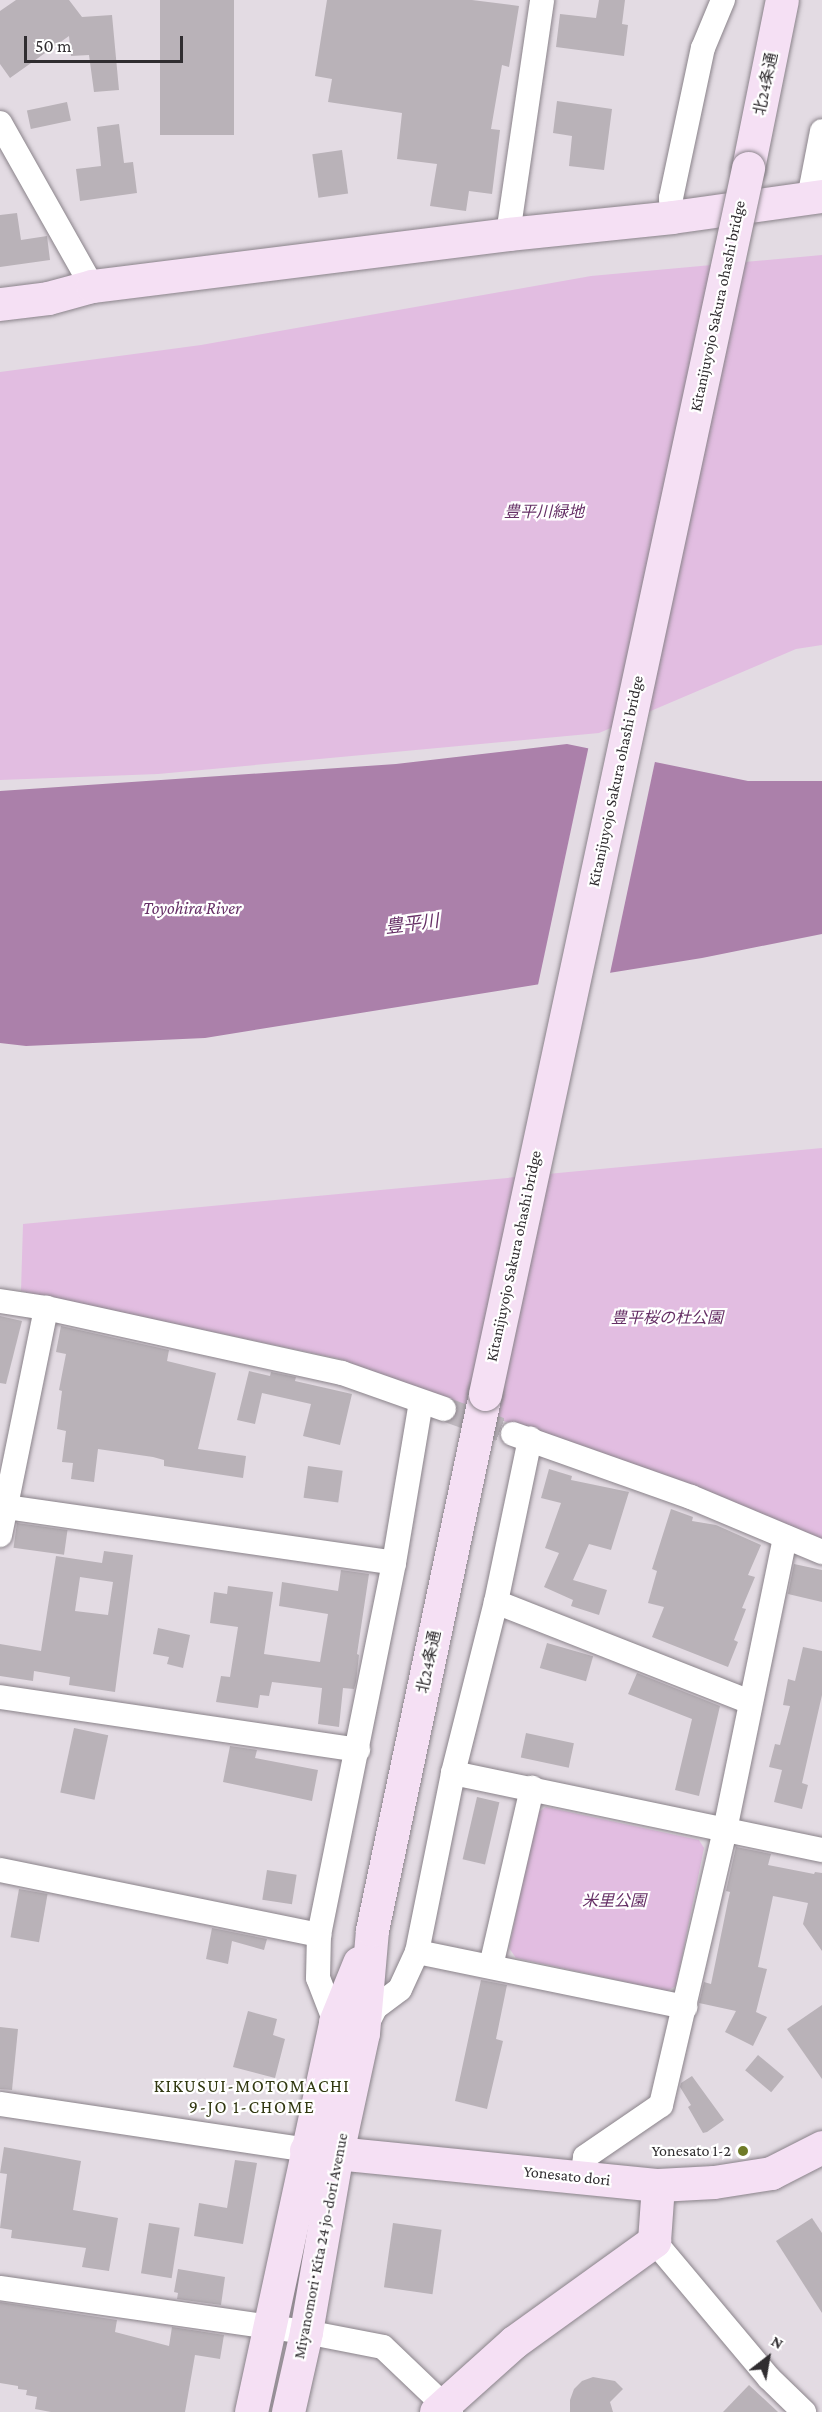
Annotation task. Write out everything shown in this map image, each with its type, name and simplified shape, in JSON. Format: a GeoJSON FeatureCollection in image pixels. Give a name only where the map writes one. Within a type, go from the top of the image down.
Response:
{"type":"FeatureCollection","features":[{"type":"Feature","properties":{"kind":"street"},"geometry":{"type":"LineString","coordinates":[[508,234],[542,0]]}},
{"type":"Feature","properties":{"kind":"street"},"geometry":{"type":"LineString","coordinates":[[672,218],[670,198],[703,48],[723,0]]}},
{"type":"Feature","properties":{"kind":"street","name":"北24条通"},"geometry":{"type":"LineString","coordinates":[[748,168],[782,0]]}},
{"type":"Feature","properties":{"kind":"street"},"geometry":{"type":"LineString","coordinates":[[0,123],[92,286]]}},
{"type":"Feature","properties":{"kind":"street"},"geometry":{"type":"LineString","coordinates":[[0,304],[48,298],[92,286],[508,234],[672,218],[815,197],[822,131]]}},
{"type":"Feature","properties":{"kind":"street","name":"Kitanijuyojo Sakura ohashi bridge"},"geometry":{"type":"LineString","coordinates":[[485,1394],[748,168]]}},
{"type":"Feature","properties":{"kind":"street"},"geometry":{"type":"LineString","coordinates":[[0,1301],[46,1308],[342,1373],[433,1405],[394,1563],[319,1935],[318,1978],[349,2027],[400,1989],[417,1952],[453,1773],[496,1602],[522,1436],[691,1497],[822,1552]]}},
{"type":"Feature","properties":{"kind":"street"},"geometry":{"type":"LineString","coordinates":[[0,1535],[3,1506],[46,1308]]}},
{"type":"Feature","properties":{"kind":"street","name":"北24条通"},"geometry":{"type":"LineString","coordinates":[[372,1930],[485,1394]]}},
{"type":"Feature","properties":{"kind":"street"},"geometry":{"type":"LineString","coordinates":[[3,1506],[394,1563]]}},
{"type":"Feature","properties":{"kind":"street"},"geometry":{"type":"LineString","coordinates":[[582,2177],[585,2157],[661,2105],[725,1830],[785,1537]]}},
{"type":"Feature","properties":{"kind":"street"},"geometry":{"type":"LineString","coordinates":[[496,1602],[750,1702]]}},
{"type":"Feature","properties":{"kind":"street"},"geometry":{"type":"LineString","coordinates":[[0,1697],[358,1750]]}},
{"type":"Feature","properties":{"kind":"street"},"geometry":{"type":"LineString","coordinates":[[453,1773],[822,1850]]}},
{"type":"Feature","properties":{"kind":"street"},"geometry":{"type":"LineString","coordinates":[[491,1966],[532,1788]]}},
{"type":"Feature","properties":{"kind":"street"},"geometry":{"type":"LineString","coordinates":[[0,1870],[319,1935]]}},
{"type":"Feature","properties":{"kind":"street","name":"Miyanomori･Kita 24 jo-dori Avenue"},"geometry":{"type":"LineString","coordinates":[[251,2412],[306,2150],[349,2027],[372,1930]]}},
{"type":"Feature","properties":{"kind":"street"},"geometry":{"type":"LineString","coordinates":[[417,1952],[685,2007]]}},
{"type":"Feature","properties":{"kind":"street","name":"Miyanomori･Kita 24 jo-dori Avenue"},"geometry":{"type":"LineString","coordinates":[[288,2412],[306,2332],[338,2153],[349,2027]]}},
{"type":"Feature","properties":{"kind":"street"},"geometry":{"type":"LineString","coordinates":[[0,2104],[306,2150]]}},
{"type":"Feature","properties":{"kind":"street","name":"Yonesato dori"},"geometry":{"type":"LineString","coordinates":[[306,2150],[658,2185],[714,2182],[771,2172],[822,2147]]}},
{"type":"Feature","properties":{"kind":"street"},"geometry":{"type":"LineString","coordinates":[[658,2185],[654,2241],[769,2378],[804,2412]]}},
{"type":"Feature","properties":{"kind":"street"},"geometry":{"type":"LineString","coordinates":[[0,2288],[306,2332],[383,2347],[443,2410],[514,2342],[654,2241]]}},
{"type":"Feature","properties":{"kind":"green space","name":"豊平川緑地"},"geometry":{"type":"Polygon","coordinates":[[[822,255],[822,645],[796,649],[599,733],[158,774],[0,780],[0,372],[201,345],[591,276],[822,255]]]}},
{"type":"Feature","properties":{"kind":"green space","name":"豊平桜の杜公園"},"geometry":{"type":"Polygon","coordinates":[[[822,1148],[822,1541],[340,1359],[21,1291],[23,1224],[822,1148]]]}},
{"type":"Feature","properties":{"kind":"green space","name":"米里公園"},"geometry":{"type":"Polygon","coordinates":[[[546,1807],[699,1840],[704,1848],[676,1986],[667,1991],[516,1958],[509,1948],[537,1813],[546,1807]]]}},
{"type":"Feature","properties":{"kind":"water","name":"Toyohira River"},"geometry":{"type":"Polygon","coordinates":[[[567,744],[748,781],[822,781],[822,934],[702,958],[205,1038],[26,1046],[0,1043],[0,791],[396,764],[567,744]]]}},
{"type":"Feature","properties":{"kind":"pier"},"geometry":{"type":"Polygon","coordinates":[[[589,745],[656,759],[604,1004],[537,990],[589,745]]]}},
{"type":"Feature","properties":{"kind":"building"},"geometry":{"type":"Polygon","coordinates":[[[16,0],[69,0],[82,17],[112,15],[119,90],[94,92],[89,55],[71,56],[69,36],[10,78],[0,64],[0,11],[16,0]]]}},
{"type":"Feature","properties":{"kind":"building"},"geometry":{"type":"Polygon","coordinates":[[[160,0],[234,0],[234,135],[160,135],[160,0]]]}},
{"type":"Feature","properties":{"kind":"building"},"geometry":{"type":"Polygon","coordinates":[[[327,0],[472,0],[519,6],[509,67],[502,65],[491,129],[500,130],[492,194],[469,191],[466,211],[430,206],[437,164],[397,159],[402,113],[328,102],[332,79],[315,76],[327,0]]]}},
{"type":"Feature","properties":{"kind":"building"},"geometry":{"type":"Polygon","coordinates":[[[599,0],[625,0],[622,24],[628,25],[624,56],[556,47],[560,14],[596,18],[599,0]]]}},
{"type":"Feature","properties":{"kind":"building"},"geometry":{"type":"Polygon","coordinates":[[[557,101],[612,109],[604,170],[569,166],[572,136],[553,133],[557,101]]]}},
{"type":"Feature","properties":{"kind":"building"},"geometry":{"type":"Polygon","coordinates":[[[67,102],[71,121],[31,129],[27,111],[67,102]]]}},
{"type":"Feature","properties":{"kind":"building"},"geometry":{"type":"Polygon","coordinates":[[[119,124],[124,163],[133,162],[137,193],[80,201],[76,169],[101,166],[97,127],[119,124]]]}},
{"type":"Feature","properties":{"kind":"building"},"geometry":{"type":"Polygon","coordinates":[[[342,150],[348,194],[318,198],[312,154],[342,150]]]}},
{"type":"Feature","properties":{"kind":"building"},"geometry":{"type":"Polygon","coordinates":[[[17,213],[21,240],[47,236],[50,260],[0,267],[0,215],[17,213]]]}},
{"type":"Feature","properties":{"kind":"building"},"geometry":{"type":"Polygon","coordinates":[[[0,1316],[22,1321],[6,1384],[0,1383],[0,1316]]]}},
{"type":"Feature","properties":{"kind":"building"},"geometry":{"type":"Polygon","coordinates":[[[61,1326],[169,1350],[167,1361],[216,1373],[198,1449],[246,1456],[243,1478],[164,1466],[164,1460],[153,1457],[98,1449],[94,1482],[71,1479],[73,1463],[62,1462],[66,1431],[57,1429],[62,1391],[59,1390],[66,1354],[56,1352],[61,1326]]]}},
{"type":"Feature","properties":{"kind":"building"},"geometry":{"type":"Polygon","coordinates":[[[249,1371],[270,1376],[271,1372],[296,1377],[295,1381],[352,1394],[340,1445],[303,1436],[311,1404],[262,1393],[255,1424],[237,1420],[249,1371]]]}},
{"type":"Feature","properties":{"kind":"building"},"geometry":{"type":"Polygon","coordinates":[[[308,1466],[343,1471],[338,1503],[304,1498],[308,1466]]]}},
{"type":"Feature","properties":{"kind":"building"},"geometry":{"type":"Polygon","coordinates":[[[549,1469],[572,1476],[571,1480],[629,1492],[611,1550],[589,1544],[573,1580],[607,1590],[599,1615],[571,1606],[573,1600],[544,1587],[559,1553],[545,1548],[561,1503],[541,1498],[549,1469]]]}},
{"type":"Feature","properties":{"kind":"building"},"geometry":{"type":"Polygon","coordinates":[[[671,1509],[693,1517],[692,1521],[716,1525],[761,1545],[748,1575],[755,1577],[742,1608],[746,1609],[734,1640],[738,1642],[728,1667],[652,1637],[664,1607],[648,1603],[657,1571],[652,1569],[671,1509]]]}},
{"type":"Feature","properties":{"kind":"building"},"geometry":{"type":"Polygon","coordinates":[[[17,1523],[68,1530],[64,1555],[14,1548],[17,1523]]]}},
{"type":"Feature","properties":{"kind":"building"},"geometry":{"type":"Polygon","coordinates":[[[104,1551],[133,1555],[115,1692],[69,1685],[70,1677],[34,1671],[33,1681],[0,1676],[0,1644],[41,1651],[56,1556],[102,1563],[104,1551]],[[80,1577],[75,1611],[108,1615],[113,1582],[80,1577]]]}},
{"type":"Feature","properties":{"kind":"building"},"geometry":{"type":"Polygon","coordinates":[[[794,1564],[822,1570],[822,1602],[788,1594],[794,1564]]]}},
{"type":"Feature","properties":{"kind":"building"},"geometry":{"type":"Polygon","coordinates":[[[341,1570],[369,1574],[357,1654],[359,1655],[356,1682],[354,1689],[343,1688],[339,1727],[318,1724],[322,1688],[272,1682],[269,1696],[260,1695],[258,1708],[216,1702],[221,1676],[230,1677],[238,1627],[210,1623],[214,1592],[227,1594],[228,1586],[273,1592],[264,1654],[320,1662],[328,1614],[279,1606],[282,1582],[338,1591],[341,1570]]]}},
{"type":"Feature","properties":{"kind":"building"},"geometry":{"type":"Polygon","coordinates":[[[158,1628],[190,1635],[183,1668],[167,1664],[169,1657],[153,1654],[158,1628]]]}},
{"type":"Feature","properties":{"kind":"building"},"geometry":{"type":"Polygon","coordinates":[[[547,1643],[593,1656],[586,1681],[540,1668],[547,1643]]]}},
{"type":"Feature","properties":{"kind":"building"},"geometry":{"type":"Polygon","coordinates":[[[803,1647],[822,1651],[822,1695],[802,1783],[808,1785],[802,1809],[774,1802],[782,1770],[769,1767],[775,1744],[780,1745],[790,1706],[783,1705],[788,1679],[795,1681],[803,1647]]]}},
{"type":"Feature","properties":{"kind":"building"},"geometry":{"type":"Polygon","coordinates":[[[637,1673],[720,1706],[699,1796],[675,1790],[692,1719],[628,1694],[637,1673]]]}},
{"type":"Feature","properties":{"kind":"building"},"geometry":{"type":"Polygon","coordinates":[[[74,1728],[108,1735],[95,1800],[60,1793],[74,1728]]]}},
{"type":"Feature","properties":{"kind":"building"},"geometry":{"type":"Polygon","coordinates":[[[526,1733],[574,1743],[569,1768],[521,1757],[526,1733]]]}},
{"type":"Feature","properties":{"kind":"building"},"geometry":{"type":"Polygon","coordinates":[[[230,1746],[257,1750],[255,1758],[318,1770],[312,1801],[223,1782],[230,1746]]]}},
{"type":"Feature","properties":{"kind":"building"},"geometry":{"type":"Polygon","coordinates":[[[477,1797],[499,1802],[485,1865],[463,1859],[477,1797]]]}},
{"type":"Feature","properties":{"kind":"building"},"geometry":{"type":"Polygon","coordinates":[[[736,1847],[771,1854],[768,1865],[814,1874],[815,1872],[822,1873],[822,1951],[803,1924],[808,1903],[773,1896],[758,1967],[767,1969],[756,2012],[767,2017],[753,2046],[725,2032],[736,2011],[699,2003],[704,1982],[711,1984],[730,1892],[726,1891],[736,1847]]]}},
{"type":"Feature","properties":{"kind":"building"},"geometry":{"type":"Polygon","coordinates":[[[267,1870],[297,1875],[292,1904],[262,1900],[267,1870]]]}},
{"type":"Feature","properties":{"kind":"building"},"geometry":{"type":"Polygon","coordinates":[[[19,1889],[48,1894],[39,1942],[10,1937],[19,1889]]]}},
{"type":"Feature","properties":{"kind":"building"},"geometry":{"type":"Polygon","coordinates":[[[212,1928],[267,1939],[264,1950],[232,1941],[228,1964],[206,1959],[212,1928]]]}},
{"type":"Feature","properties":{"kind":"building"},"geometry":{"type":"Polygon","coordinates":[[[481,1980],[507,1985],[496,2039],[503,2041],[487,2109],[455,2101],[481,1980]]]}},
{"type":"Feature","properties":{"kind":"building"},"geometry":{"type":"Polygon","coordinates":[[[822,2005],[822,2079],[787,2029],[822,2005]]]}},
{"type":"Feature","properties":{"kind":"building"},"geometry":{"type":"Polygon","coordinates":[[[248,2011],[277,2019],[273,2035],[285,2039],[275,2078],[233,2067],[248,2011]]]}},
{"type":"Feature","properties":{"kind":"building"},"geometry":{"type":"Polygon","coordinates":[[[0,2027],[18,2029],[12,2090],[0,2089],[0,2027]]]}},
{"type":"Feature","properties":{"kind":"building"},"geometry":{"type":"Polygon","coordinates":[[[758,2055],[784,2077],[771,2092],[745,2070],[758,2055]]]}},
{"type":"Feature","properties":{"kind":"building"},"geometry":{"type":"Polygon","coordinates":[[[692,2076],[724,2120],[703,2133],[680,2087],[681,2083],[692,2076]]]}},
{"type":"Feature","properties":{"kind":"building"},"geometry":{"type":"Polygon","coordinates":[[[4,2147],[81,2161],[73,2210],[118,2218],[109,2271],[82,2267],[86,2248],[11,2238],[12,2230],[0,2228],[7,2174],[0,2173],[4,2147]]]}},
{"type":"Feature","properties":{"kind":"building"},"geometry":{"type":"Polygon","coordinates":[[[235,2160],[257,2163],[243,2244],[194,2236],[199,2203],[227,2208],[235,2160]]]}},
{"type":"Feature","properties":{"kind":"building"},"geometry":{"type":"Polygon","coordinates":[[[812,2218],[822,2233],[822,2313],[776,2241],[812,2218]]]}},
{"type":"Feature","properties":{"kind":"building"},"geometry":{"type":"Polygon","coordinates":[[[149,2223],[180,2228],[172,2278],[141,2273],[149,2223]]]}},
{"type":"Feature","properties":{"kind":"building"},"geometry":{"type":"Polygon","coordinates":[[[393,2223],[442,2230],[432,2294],[384,2287],[393,2223]]]}},
{"type":"Feature","properties":{"kind":"building"},"geometry":{"type":"Polygon","coordinates":[[[178,2269],[225,2277],[221,2305],[177,2299],[178,2293],[174,2292],[178,2269]]]}},
{"type":"Feature","properties":{"kind":"building"},"geometry":{"type":"Polygon","coordinates":[[[0,2302],[117,2320],[115,2332],[169,2346],[172,2327],[224,2335],[220,2359],[195,2355],[185,2412],[51,2412],[35,2409],[37,2397],[26,2395],[27,2390],[18,2389],[18,2386],[0,2383],[0,2302]]]}},
{"type":"Feature","properties":{"kind":"building"},"geometry":{"type":"Polygon","coordinates":[[[593,2377],[615,2381],[623,2389],[610,2402],[613,2412],[570,2412],[570,2400],[574,2389],[582,2381],[593,2377]]]}},
{"type":"Feature","properties":{"kind":"building"},"geometry":{"type":"Polygon","coordinates":[[[749,2385],[778,2412],[723,2412],[749,2385]]]}},
{"type":"Feature","properties":{"kind":"tunnel"},"geometry":{"type":"LineString","coordinates":[[444,1409],[513,1434]]}},
{"type":"Feature","properties":{"kind":"place","name":"Yonesato 1-2"},"geometry":{"type":"Point","coordinates":[743,2151]}},
{"type":"Feature","properties":{"kind":"district","name":"KIKUSUI-MOTOMACHI 9-JO 1-CHOME"},"geometry":{"type":"Point","coordinates":[252,2097]}},
{"type":"Feature","properties":{"kind":"water label","name":"豊平川"},"geometry":{"type":"Point","coordinates":[412,924]}}]}
